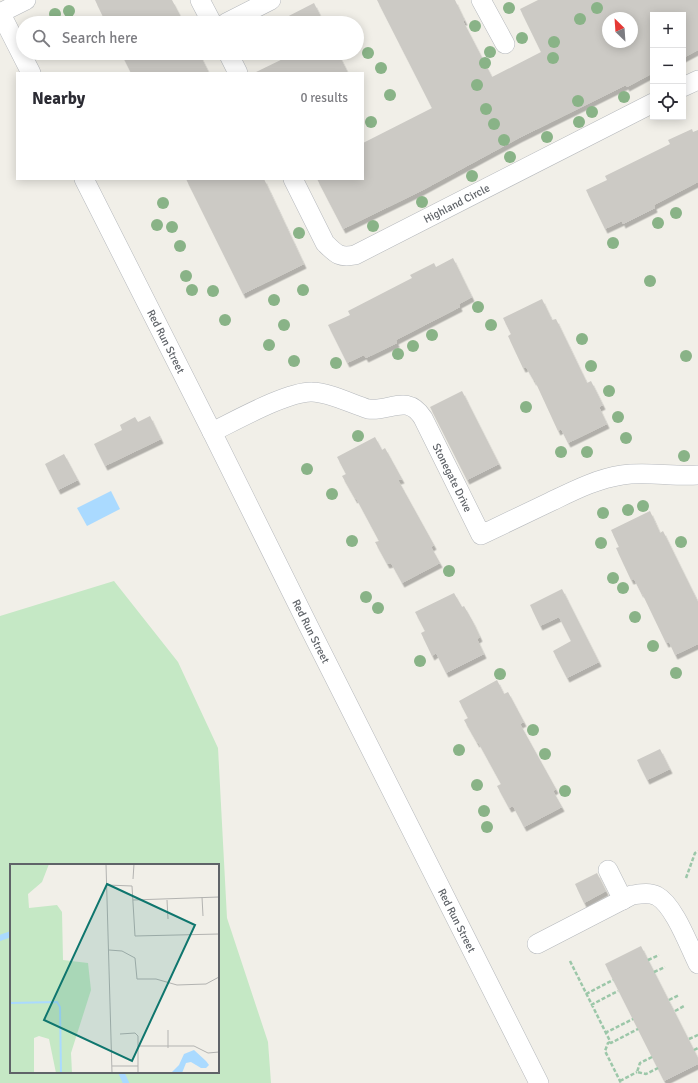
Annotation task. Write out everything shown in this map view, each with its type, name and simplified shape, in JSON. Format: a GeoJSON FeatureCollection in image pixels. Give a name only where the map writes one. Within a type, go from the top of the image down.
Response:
{"type":"FeatureCollection","features":[{"type":"Feature","properties":{"kind":"street"},"geometry":{"type":"LineString","coordinates":[[16,44],[0,13],[26,0]]}},
{"type":"Feature","properties":{"kind":"street"},"geometry":{"type":"LineString","coordinates":[[200,0],[208,16]]}},
{"type":"Feature","properties":{"kind":"street"},"geometry":{"type":"LineString","coordinates":[[240,16],[271,0]]}},
{"type":"Feature","properties":{"kind":"street"},"geometry":{"type":"LineString","coordinates":[[482,0],[505,44]]}},
{"type":"Feature","properties":{"kind":"street"},"geometry":{"type":"LineString","coordinates":[[24,60],[30,72]]}},
{"type":"Feature","properties":{"kind":"street"},"geometry":{"type":"LineString","coordinates":[[232,60],[238,72]]}},
{"type":"Feature","properties":{"kind":"street"},"geometry":{"type":"LineString","coordinates":[[686,86],[698,80]]}},
{"type":"Feature","properties":{"kind":"street","name":"Highland Circle"},"geometry":{"type":"LineString","coordinates":[[294,180],[325,242],[333,251],[342,257],[355,255],[650,105]]}},
{"type":"Feature","properties":{"kind":"street","name":"Red Run Street"},"geometry":{"type":"LineString","coordinates":[[85,180],[539,1083]]}},
{"type":"Feature","properties":{"kind":"street","name":"Stonegate Drive"},"geometry":{"type":"LineString","coordinates":[[212,432],[282,398],[299,393],[312,392],[375,410],[395,405],[407,405],[415,408],[423,418],[481,535],[568,493],[607,478],[623,475],[684,476],[698,474]]}},
{"type":"Feature","properties":{"kind":"street"},"geometry":{"type":"LineString","coordinates":[[608,870],[623,900]]}},
{"type":"Feature","properties":{"kind":"street"},"geometry":{"type":"LineString","coordinates":[[536,944],[632,895],[644,893],[655,895],[664,901],[671,910],[698,964]]}},
{"type":"Feature","properties":{"kind":"path"},"geometry":{"type":"LineString","coordinates":[[686,878],[695,853],[698,851]]}},
{"type":"Feature","properties":{"kind":"path"},"geometry":{"type":"LineString","coordinates":[[648,960],[659,955]]}},
{"type":"Feature","properties":{"kind":"path"},"geometry":{"type":"LineString","coordinates":[[570,961],[610,1042]]}},
{"type":"Feature","properties":{"kind":"path"},"geometry":{"type":"LineString","coordinates":[[654,972],[665,967]]}},
{"type":"Feature","properties":{"kind":"path"},"geometry":{"type":"LineString","coordinates":[[586,994],[613,980]]}},
{"type":"Feature","properties":{"kind":"path"},"geometry":{"type":"LineString","coordinates":[[591,1004],[618,991]]}},
{"type":"Feature","properties":{"kind":"path"},"geometry":{"type":"LineString","coordinates":[[669,1000],[679,995]]}},
{"type":"Feature","properties":{"kind":"path"},"geometry":{"type":"LineString","coordinates":[[675,1011],[684,1006]]}},
{"type":"Feature","properties":{"kind":"path"},"geometry":{"type":"LineString","coordinates":[[605,1033],[633,1019]]}},
{"type":"Feature","properties":{"kind":"path"},"geometry":{"type":"LineString","coordinates":[[638,1029],[611,1043],[608,1043],[605,1051],[620,1082],[637,1072],[640,1063],[652,1057]]}},
{"type":"Feature","properties":{"kind":"path"},"geometry":{"type":"LineString","coordinates":[[689,1039],[698,1034]]}},
{"type":"Feature","properties":{"kind":"path"},"geometry":{"type":"LineString","coordinates":[[694,1050],[698,1048]]}},
{"type":"Feature","properties":{"kind":"path"},"geometry":{"type":"LineString","coordinates":[[637,1072],[646,1074],[658,1068]]}},
{"type":"Feature","properties":{"kind":"green space"},"geometry":{"type":"Polygon","coordinates":[[[114,581],[178,662],[218,748],[227,918],[268,1042],[271,1083],[0,1083],[0,616],[114,581]]]}},
{"type":"Feature","properties":{"kind":"water"},"geometry":{"type":"Polygon","coordinates":[[[111,491],[120,509],[87,526],[77,508],[111,491]]]}},
{"type":"Feature","properties":{"kind":"building"},"geometry":{"type":"Polygon","coordinates":[[[95,0],[172,0],[180,16],[103,16],[95,0]]]}},
{"type":"Feature","properties":{"kind":"building"},"geometry":{"type":"Polygon","coordinates":[[[377,0],[455,0],[465,21],[463,21],[492,77],[541,52],[520,9],[538,0],[698,0],[698,50],[686,56],[686,12],[650,12],[650,75],[519,138],[421,191],[343,229],[318,180],[364,180],[364,142],[432,108],[377,0]]]}},
{"type":"Feature","properties":{"kind":"building"},"geometry":{"type":"Polygon","coordinates":[[[314,3],[320,16],[289,16],[314,3]]]}},
{"type":"Feature","properties":{"kind":"building"},"geometry":{"type":"Polygon","coordinates":[[[124,60],[202,60],[208,72],[130,72],[124,60]]]}},
{"type":"Feature","properties":{"kind":"building"},"geometry":{"type":"Polygon","coordinates":[[[281,60],[342,60],[348,72],[256,72],[281,60]]]}},
{"type":"Feature","properties":{"kind":"building"},"geometry":{"type":"Polygon","coordinates":[[[692,129],[693,132],[698,130],[698,182],[654,205],[655,208],[623,224],[622,221],[605,229],[586,190],[607,180],[605,176],[670,144],[668,140],[692,129]]]}},
{"type":"Feature","properties":{"kind":"building"},"geometry":{"type":"Polygon","coordinates":[[[186,180],[264,180],[304,264],[243,294],[186,180]]]}},
{"type":"Feature","properties":{"kind":"building"},"geometry":{"type":"Polygon","coordinates":[[[453,258],[472,297],[459,304],[460,307],[396,340],[397,343],[366,358],[364,355],[347,363],[328,325],[350,315],[348,311],[412,278],[410,275],[434,263],[436,267],[453,258]]]}},
{"type":"Feature","properties":{"kind":"building"},"geometry":{"type":"Polygon","coordinates":[[[542,299],[552,320],[556,319],[587,383],[591,381],[603,405],[599,407],[607,424],[568,443],[561,429],[558,431],[535,381],[526,367],[523,368],[508,336],[511,334],[503,318],[542,299]]]}},
{"type":"Feature","properties":{"kind":"building"},"geometry":{"type":"Polygon","coordinates":[[[462,391],[499,464],[467,480],[430,407],[462,391]]]}},
{"type":"Feature","properties":{"kind":"building"},"geometry":{"type":"Polygon","coordinates":[[[150,416],[161,439],[105,466],[94,444],[122,430],[120,425],[135,417],[138,422],[150,416]]]}},
{"type":"Feature","properties":{"kind":"building"},"geometry":{"type":"Polygon","coordinates":[[[375,437],[382,450],[385,448],[402,479],[398,480],[434,545],[431,547],[440,563],[402,583],[391,563],[387,564],[375,542],[379,541],[356,498],[355,499],[342,476],[346,474],[337,457],[375,437]]]}},
{"type":"Feature","properties":{"kind":"building"},"geometry":{"type":"Polygon","coordinates":[[[64,454],[78,480],[58,490],[45,464],[64,454]]]}},
{"type":"Feature","properties":{"kind":"building"},"geometry":{"type":"Polygon","coordinates":[[[650,511],[660,533],[663,531],[698,602],[698,644],[675,655],[669,642],[666,643],[634,579],[631,580],[616,548],[619,547],[611,530],[650,511]]]}},
{"type":"Feature","properties":{"kind":"building"},"geometry":{"type":"Polygon","coordinates":[[[562,589],[599,662],[567,678],[553,651],[571,641],[559,617],[540,626],[530,605],[562,589]]]}},
{"type":"Feature","properties":{"kind":"building"},"geometry":{"type":"Polygon","coordinates":[[[454,593],[462,607],[464,606],[473,622],[480,637],[477,639],[484,654],[446,673],[436,653],[432,656],[421,633],[425,631],[415,612],[454,593]]]}},
{"type":"Feature","properties":{"kind":"building"},"geometry":{"type":"Polygon","coordinates":[[[497,680],[504,694],[508,692],[524,722],[520,724],[556,789],[553,791],[562,807],[524,827],[513,806],[509,808],[497,786],[501,784],[464,720],[468,718],[459,701],[497,680]]]}},
{"type":"Feature","properties":{"kind":"building"},"geometry":{"type":"Polygon","coordinates":[[[660,749],[670,769],[647,780],[637,760],[660,749]]]}},
{"type":"Feature","properties":{"kind":"building"},"geometry":{"type":"Polygon","coordinates":[[[597,873],[606,891],[584,903],[575,884],[597,873]]]}},
{"type":"Feature","properties":{"kind":"building"},"geometry":{"type":"Polygon","coordinates":[[[641,946],[698,1058],[698,1064],[664,1081],[605,964],[641,946]]]}},
{"type":"Feature","properties":{"kind":"waterway"},"geometry":{"type":"LineString","coordinates":[[0,938],[10,934]]}},
{"type":"Feature","properties":{"kind":"waterway"},"geometry":{"type":"LineString","coordinates":[[121,1073],[126,1083]]}}]}
